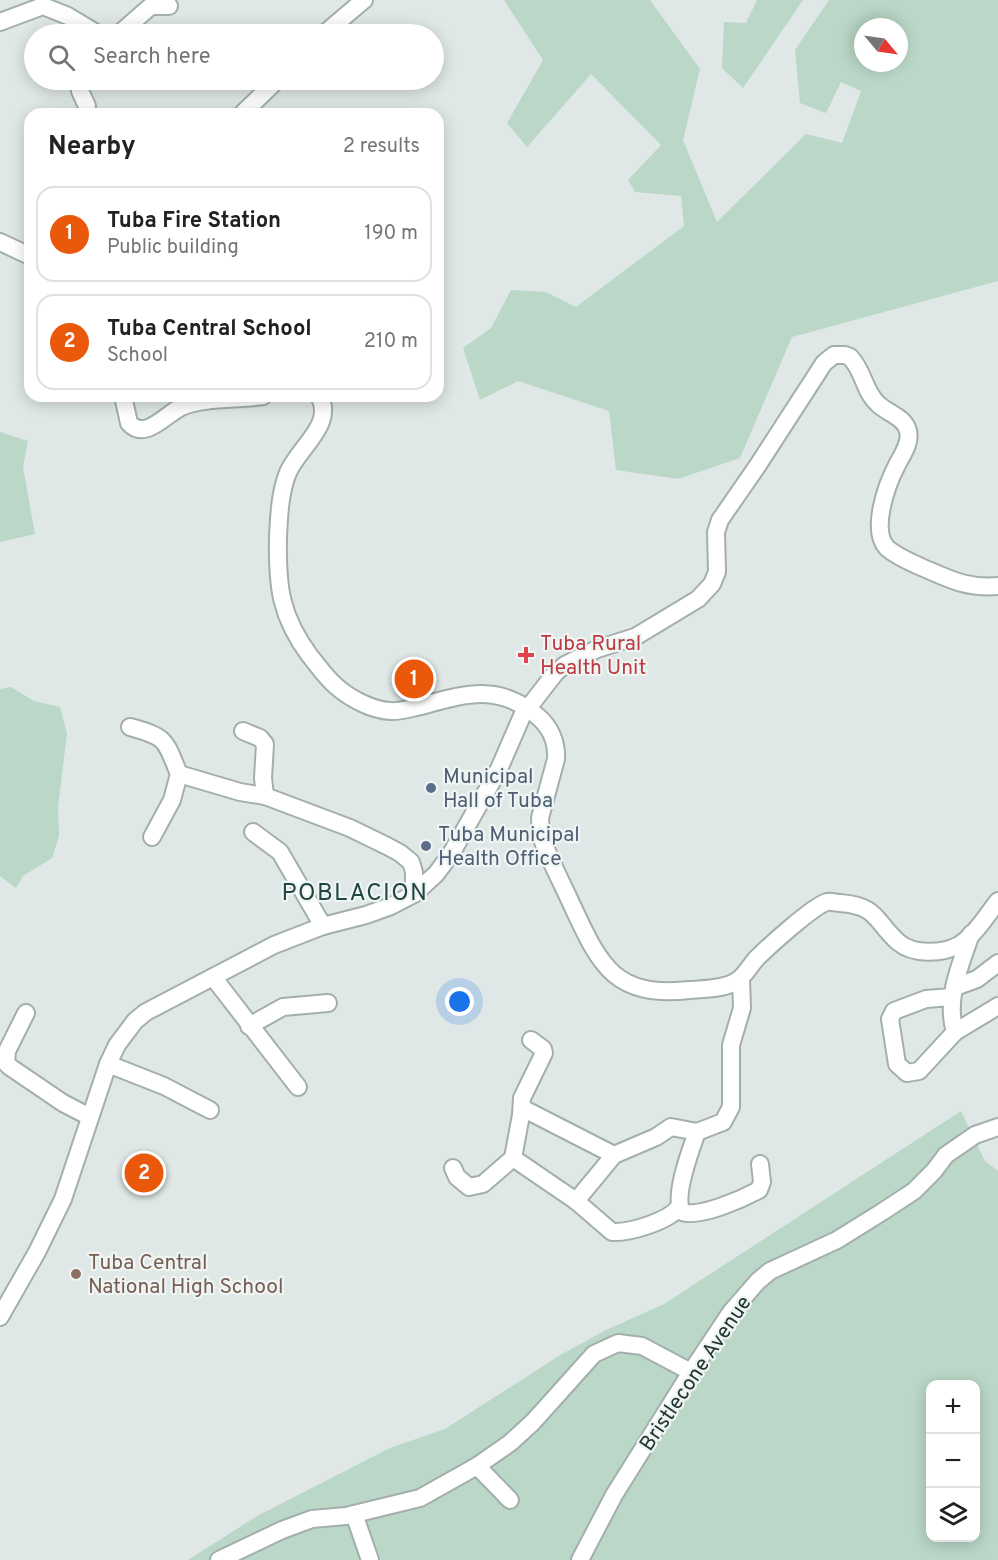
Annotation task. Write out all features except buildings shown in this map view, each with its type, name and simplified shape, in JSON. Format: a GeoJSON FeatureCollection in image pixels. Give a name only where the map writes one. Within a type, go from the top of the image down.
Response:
{"type":"FeatureCollection","features":[{"type":"Feature","properties":{"kind":"street"},"geometry":{"type":"LineString","coordinates":[[336,24],[364,0]]}},
{"type":"Feature","properties":{"kind":"street"},"geometry":{"type":"LineString","coordinates":[[0,22],[44,3],[81,24]]}},
{"type":"Feature","properties":{"kind":"street"},"geometry":{"type":"LineString","coordinates":[[130,24],[151,6],[169,6]]}},
{"type":"Feature","properties":{"kind":"street"},"geometry":{"type":"LineString","coordinates":[[80,90],[87,106]]}},
{"type":"Feature","properties":{"kind":"street"},"geometry":{"type":"LineString","coordinates":[[248,108],[267,90]]}},
{"type":"Feature","properties":{"kind":"street"},"geometry":{"type":"LineString","coordinates":[[0,242],[24,253]]}},
{"type":"Feature","properties":{"kind":"street"},"geometry":{"type":"LineString","coordinates":[[0,1317],[37,1252],[63,1199],[108,1064],[117,1045],[135,1021],[146,1012],[274,945],[323,926],[391,906],[414,894],[436,874],[456,845],[499,769],[519,722],[556,672],[597,648],[635,637],[688,605],[706,591],[717,572],[716,532],[720,520],[758,465],[811,380],[824,363],[834,355],[850,357],[863,375],[872,398],[905,424],[908,429],[909,438],[891,477],[879,520],[883,542],[887,548],[906,560],[960,583],[980,588],[998,586]]}},
{"type":"Feature","properties":{"kind":"street"},"geometry":{"type":"LineString","coordinates":[[124,402],[129,423],[137,429],[144,429],[191,404],[209,402]]}},
{"type":"Feature","properties":{"kind":"street"},"geometry":{"type":"LineString","coordinates":[[321,402],[324,410],[323,418],[291,464],[284,483],[279,514],[277,572],[280,595],[289,623],[326,677],[354,698],[378,709],[404,710],[446,698],[480,693],[498,695],[540,718],[548,728],[556,749],[556,759],[540,818],[541,837],[597,957],[620,979],[633,987],[646,991],[680,991],[727,985],[741,978],[758,958],[792,927],[828,901],[852,903],[867,908],[900,943],[912,950],[924,952],[942,950],[959,945],[990,914],[998,901]]}},
{"type":"Feature","properties":{"kind":"street"},"geometry":{"type":"LineString","coordinates":[[130,727],[154,734],[164,741],[179,774],[172,800],[152,837]]}},
{"type":"Feature","properties":{"kind":"street"},"geometry":{"type":"LineString","coordinates":[[243,731],[261,738],[265,744],[263,778],[265,796]]}},
{"type":"Feature","properties":{"kind":"street"},"geometry":{"type":"LineString","coordinates":[[179,774],[240,792],[265,796],[350,828],[400,853],[411,862],[414,872],[414,894]]}},
{"type":"Feature","properties":{"kind":"street"},"geometry":{"type":"LineString","coordinates":[[253,832],[280,852],[323,926]]}},
{"type":"Feature","properties":{"kind":"street"},"geometry":{"type":"LineString","coordinates":[[955,1032],[952,1018],[953,992],[971,933]]}},
{"type":"Feature","properties":{"kind":"street"},"geometry":{"type":"LineString","coordinates":[[998,963],[977,979],[953,992],[894,1011],[890,1019],[897,1064],[907,1073],[920,1071],[955,1032],[998,1006]]}},
{"type":"Feature","properties":{"kind":"street"},"geometry":{"type":"LineString","coordinates":[[213,977],[298,1087]]}},
{"type":"Feature","properties":{"kind":"street"},"geometry":{"type":"LineString","coordinates":[[576,1201],[614,1155],[656,1137],[671,1127],[697,1132],[723,1122],[730,1113],[731,1045],[742,1008],[741,978]]}},
{"type":"Feature","properties":{"kind":"street"},"geometry":{"type":"LineString","coordinates":[[249,1026],[283,1007],[328,1003]]}},
{"type":"Feature","properties":{"kind":"street"},"geometry":{"type":"LineString","coordinates":[[26,1013],[5,1055],[6,1063],[56,1098],[90,1117]]}},
{"type":"Feature","properties":{"kind":"street"},"geometry":{"type":"LineString","coordinates":[[453,1168],[463,1183],[469,1187],[476,1186],[483,1184],[513,1158],[522,1098],[544,1053],[543,1049],[531,1040]]}},
{"type":"Feature","properties":{"kind":"street"},"geometry":{"type":"LineString","coordinates":[[108,1064],[164,1086],[210,1110]]}},
{"type":"Feature","properties":{"kind":"street"},"geometry":{"type":"LineString","coordinates":[[521,1115],[529,1110],[614,1155]]}},
{"type":"Feature","properties":{"kind":"street","name":"Bristlecone Avenue"},"geometry":{"type":"LineString","coordinates":[[580,1560],[614,1495],[692,1372],[731,1312],[758,1281],[770,1271],[837,1240],[882,1212],[914,1191],[946,1155],[975,1135],[998,1127]]}},
{"type":"Feature","properties":{"kind":"street"},"geometry":{"type":"LineString","coordinates":[[513,1158],[576,1201],[603,1227],[616,1233],[668,1217],[679,1207],[683,1179],[697,1132]]}},
{"type":"Feature","properties":{"kind":"street"},"geometry":{"type":"LineString","coordinates":[[679,1207],[682,1212],[688,1214],[705,1211],[759,1190],[762,1182],[760,1164]]}},
{"type":"Feature","properties":{"kind":"street"},"geometry":{"type":"LineString","coordinates":[[219,1560],[282,1530],[312,1519],[354,1514],[420,1498],[477,1466],[510,1443],[533,1422],[594,1354],[618,1343],[642,1346],[692,1372]]}},
{"type":"Feature","properties":{"kind":"street"},"geometry":{"type":"LineString","coordinates":[[477,1466],[510,1500]]}},
{"type":"Feature","properties":{"kind":"street"},"geometry":{"type":"LineString","coordinates":[[354,1514],[370,1560]]}},
{"type":"Feature","properties":{"kind":"green space"},"geometry":{"type":"Polygon","coordinates":[[[504,0],[650,0],[700,69],[683,140],[717,222],[806,134],[842,143],[861,91],[841,82],[826,113],[800,103],[795,50],[829,0],[998,0],[998,281],[792,337],[740,458],[678,479],[616,470],[609,411],[518,381],[480,400],[463,348],[491,328],[511,290],[546,292],[576,307],[684,226],[681,196],[635,192],[628,180],[661,145],[591,74],[527,147],[507,123],[543,60],[504,0]]]}},
{"type":"Feature","properties":{"kind":"green space"},"geometry":{"type":"Polygon","coordinates":[[[757,0],[803,0],[743,88],[722,68],[724,22],[746,23],[757,0]]]}},
{"type":"Feature","properties":{"kind":"green space"},"geometry":{"type":"Polygon","coordinates":[[[0,432],[28,441],[23,467],[35,534],[0,542],[0,432]]]}},
{"type":"Feature","properties":{"kind":"green space"},"geometry":{"type":"Polygon","coordinates":[[[11,687],[34,701],[60,707],[67,733],[58,808],[59,836],[52,858],[23,876],[16,888],[0,876],[0,689],[11,687]]]}},
{"type":"Feature","properties":{"kind":"green space"},"geometry":{"type":"Polygon","coordinates":[[[961,1111],[985,1161],[998,1171],[998,1560],[188,1560],[257,1516],[390,1448],[445,1429],[562,1354],[606,1330],[664,1304],[961,1111]]]}},
{"type":"Feature","properties":{"kind":"place","name":"Tuba Rural Health Unit"},"geometry":{"type":"Point","coordinates":[526,655]}},
{"type":"Feature","properties":{"kind":"place","name":"Tuba Fire Station"},"geometry":{"type":"Point","coordinates":[414,679]}},
{"type":"Feature","properties":{"kind":"place","name":"Municipal Hall of Tuba"},"geometry":{"type":"Point","coordinates":[431,788]}},
{"type":"Feature","properties":{"kind":"place","name":"Tuba Municipal Health Office"},"geometry":{"type":"Point","coordinates":[426,846]}},
{"type":"Feature","properties":{"kind":"place","name":"Tuba Central School"},"geometry":{"type":"Point","coordinates":[144,1173]}},
{"type":"Feature","properties":{"kind":"place","name":"Tuba Central National High School"},"geometry":{"type":"Point","coordinates":[76,1274]}},
{"type":"Feature","properties":{"kind":"district","name":"POBLACION"},"geometry":{"type":"Point","coordinates":[355,892]}}]}
